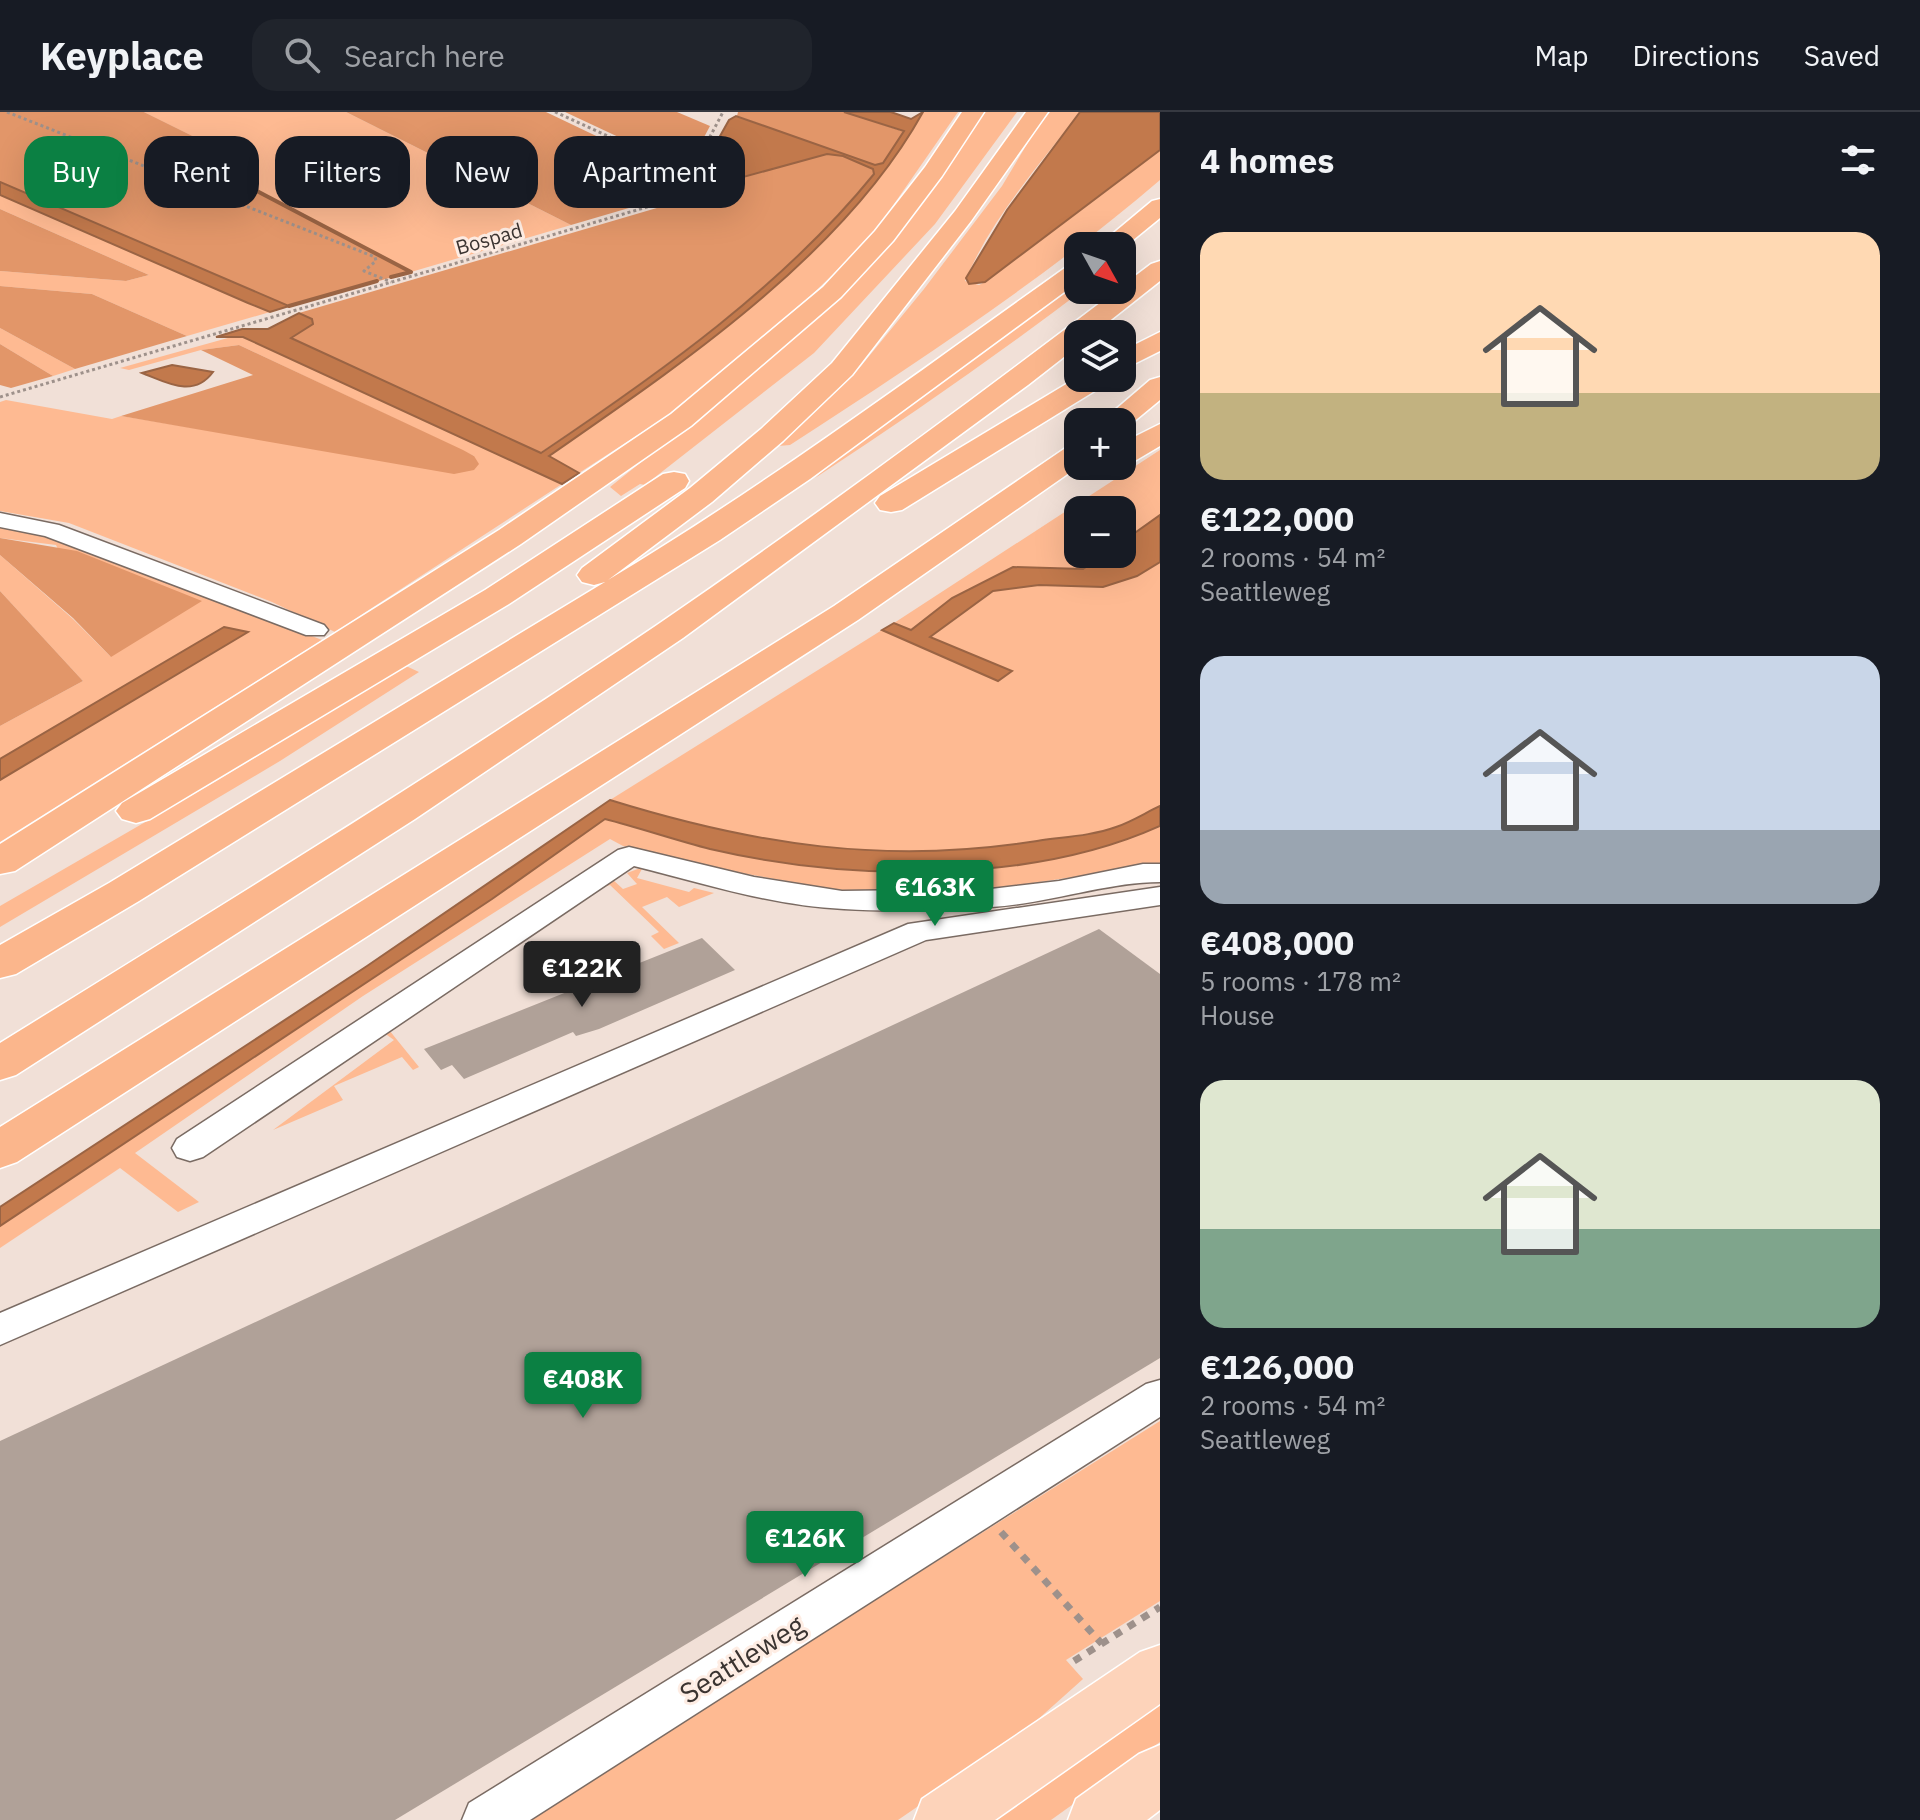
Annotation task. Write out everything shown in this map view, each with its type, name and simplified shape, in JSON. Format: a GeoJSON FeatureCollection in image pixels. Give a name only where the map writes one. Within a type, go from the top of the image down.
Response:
{"type":"FeatureCollection","features":[{"type":"Feature","properties":{"kind":"highway"},"geometry":{"type":"LineString","coordinates":[[0,862],[510,537],[681,420],[832,292],[884,236],[934,171],[973,112]]}},
{"type":"Feature","properties":{"kind":"highway"},"geometry":{"type":"LineString","coordinates":[[124,892],[509,634],[679,511],[772,435],[842,369],[963,216],[1037,112]]}},
{"type":"Feature","properties":{"kind":"highway"},"geometry":{"type":"LineString","coordinates":[[1128,232],[1160,206]]}},
{"type":"Feature","properties":{"kind":"highway"},"geometry":{"type":"LineString","coordinates":[[1136,261],[1160,241]]}},
{"type":"Feature","properties":{"kind":"highway"},"geometry":{"type":"LineString","coordinates":[[0,1064],[401,811],[671,631],[1018,379],[1160,269]]}},
{"type":"Feature","properties":{"kind":"highway"},"geometry":{"type":"LineString","coordinates":[[0,964],[124,892],[709,533],[799,472],[1064,280]]}},
{"type":"Feature","properties":{"kind":"highway"},"geometry":{"type":"LineString","coordinates":[[0,1028],[335,822],[858,468],[1039,343],[1085,304]]}},
{"type":"Feature","properties":{"kind":"highway"},"geometry":{"type":"LineString","coordinates":[[0,888],[166,794],[497,597],[673,482],[875,325]]}},
{"type":"Feature","properties":{"kind":"highway"},"geometry":{"type":"LineString","coordinates":[[1136,354],[1160,340]]}},
{"type":"Feature","properties":{"kind":"highway"},"geometry":{"type":"LineString","coordinates":[[1133,408],[1160,386]]}},
{"type":"Feature","properties":{"kind":"highway"},"geometry":{"type":"LineString","coordinates":[[671,631],[790,564],[1073,392]]}},
{"type":"Feature","properties":{"kind":"highway"},"geometry":{"type":"LineString","coordinates":[[1136,448],[1160,433]]}},
{"type":"Feature","properties":{"kind":"highway"},"geometry":{"type":"LineString","coordinates":[[0,1150],[858,605],[1064,463]]}},
{"type":"Feature","properties":{"kind":"highway"},"geometry":{"type":"LineString","coordinates":[[858,605],[975,547],[1083,480]]}},
{"type":"Feature","properties":{"kind":"main road"},"geometry":{"type":"LineString","coordinates":[[944,1820],[1160,1671]]}},
{"type":"Feature","properties":{"kind":"main road"},"geometry":{"type":"LineString","coordinates":[[1098,1820],[1160,1774]]}},
{"type":"Feature","properties":{"kind":"street"},"geometry":{"type":"LineString","coordinates":[[0,520],[51,530],[315,630]]}},
{"type":"Feature","properties":{"kind":"street"},"geometry":{"type":"LineString","coordinates":[[190,1148],[629,856],[716,878],[842,900],[991,898],[1059,890],[1143,873],[1160,873]]}},
{"type":"Feature","properties":{"kind":"street"},"geometry":{"type":"LineString","coordinates":[[0,1330],[919,931],[1160,896]]}},
{"type":"Feature","properties":{"kind":"street","name":"Seattleweg"},"geometry":{"type":"LineString","coordinates":[[486,1820],[1160,1396]]}},
{"type":"Feature","properties":{"kind":"path"},"geometry":{"type":"LineString","coordinates":[[7,112],[375,257],[376,261],[364,271],[366,274],[392,282]]}},
{"type":"Feature","properties":{"kind":"path"},"geometry":{"type":"LineString","coordinates":[[555,112],[608,136]]}},
{"type":"Feature","properties":{"kind":"path","name":"Bospad"},"geometry":{"type":"LineString","coordinates":[[711,136],[723,112]]}},
{"type":"Feature","properties":{"kind":"path","name":"Bospad"},"geometry":{"type":"LineString","coordinates":[[0,397],[644,208]]}},
{"type":"Feature","properties":{"kind":"path"},"geometry":{"type":"LineString","coordinates":[[980,1509],[1102,1644]]}},
{"type":"Feature","properties":{"kind":"path"},"geometry":{"type":"LineString","coordinates":[[1074,1661],[1160,1607]]}},
{"type":"Feature","properties":{"kind":"shaded area"},"geometry":{"type":"Polygon","coordinates":[[[0,112],[144,112],[192,136],[144,136],[144,208],[259,208],[259,192],[275,200],[275,208],[290,208],[411,272],[289,306],[61,208],[128,208],[128,136],[24,136],[24,192],[0,182],[0,112]]]}},
{"type":"Feature","properties":{"kind":"shaded area"},"geometry":{"type":"Polygon","coordinates":[[[144,112],[346,112],[394,136],[275,136],[275,201],[259,192],[259,136],[192,136],[144,112]]]}},
{"type":"Feature","properties":{"kind":"shaded area"},"geometry":{"type":"Polygon","coordinates":[[[346,112],[546,112],[596,136],[554,136],[554,208],[629,208],[571,225],[537,208],[538,136],[426,136],[426,152],[410,144],[410,136],[394,136],[346,112]]]}},
{"type":"Feature","properties":{"kind":"shaded area"},"geometry":{"type":"Polygon","coordinates":[[[565,112],[677,112],[710,126],[705,136],[616,136],[565,112]]]}},
{"type":"Feature","properties":{"kind":"shaded area"},"geometry":{"type":"Polygon","coordinates":[[[738,112],[844,112],[905,132],[883,163],[875,165],[737,116],[738,112]]]}},
{"type":"Feature","properties":{"kind":"shaded area"},"geometry":{"type":"Polygon","coordinates":[[[844,112],[891,112],[911,119],[923,112],[890,164],[850,213],[804,260],[756,304],[704,345],[549,456],[579,473],[562,484],[243,337],[216,337],[242,329],[268,329],[299,313],[312,319],[313,324],[291,338],[541,453],[718,326],[800,254],[874,174],[873,169],[843,156],[827,154],[745,177],[745,136],[720,136],[729,120],[736,116],[875,165],[883,163],[904,131],[844,112]]]}},
{"type":"Feature","properties":{"kind":"shaded area"},"geometry":{"type":"Polygon","coordinates":[[[923,112],[958,112],[869,240],[758,346],[690,401],[579,473],[548,457],[704,345],[803,261],[847,215],[888,165],[923,112]]]}},
{"type":"Feature","properties":{"kind":"shaded area"},"geometry":{"type":"Polygon","coordinates":[[[983,112],[1017,112],[935,224],[814,353],[645,485],[640,484],[621,496],[610,487],[734,388],[983,112]]]}},
{"type":"Feature","properties":{"kind":"shaded area"},"geometry":{"type":"Polygon","coordinates":[[[1050,112],[1080,112],[1002,214],[965,281],[979,285],[985,282],[1160,150],[1160,180],[1096,232],[1064,232],[1064,257],[885,383],[790,445],[778,446],[861,366],[924,289],[1002,186],[1050,112]]]}},
{"type":"Feature","properties":{"kind":"shaded area"},"geometry":{"type":"Polygon","coordinates":[[[1080,112],[1160,112],[1160,150],[985,282],[969,284],[966,278],[1007,210],[1080,112]]]}},
{"type":"Feature","properties":{"kind":"shaded area"},"geometry":{"type":"Polygon","coordinates":[[[410,144],[426,152],[426,208],[537,208],[571,225],[411,272],[289,208],[410,208],[410,144]]]}},
{"type":"Feature","properties":{"kind":"shaded area"},"geometry":{"type":"Polygon","coordinates":[[[827,154],[843,156],[873,169],[874,173],[800,253],[760,290],[674,359],[540,453],[290,338],[313,324],[312,319],[299,313],[657,208],[745,208],[745,177],[827,154]]]}},
{"type":"Feature","properties":{"kind":"shaded area"},"geometry":{"type":"Polygon","coordinates":[[[0,182],[24,192],[24,205],[0,195],[0,182]]]}},
{"type":"Feature","properties":{"kind":"shaded area"},"geometry":{"type":"Polygon","coordinates":[[[0,195],[270,312],[187,336],[92,294],[0,286],[0,271],[126,281],[149,275],[0,209],[0,195]]]}},
{"type":"Feature","properties":{"kind":"shaded area"},"geometry":{"type":"Polygon","coordinates":[[[30,208],[61,208],[289,306],[270,312],[30,208]]]}},
{"type":"Feature","properties":{"kind":"shaded area"},"geometry":{"type":"Polygon","coordinates":[[[0,209],[149,275],[126,281],[0,271],[0,209]]]}},
{"type":"Feature","properties":{"kind":"shaded area"},"geometry":{"type":"Polygon","coordinates":[[[0,286],[92,294],[187,336],[75,369],[0,328],[0,286]]]}},
{"type":"Feature","properties":{"kind":"shaded area"},"geometry":{"type":"Polygon","coordinates":[[[1064,289],[1064,304],[951,386],[815,478],[862,435],[1064,289]]]}},
{"type":"Feature","properties":{"kind":"shaded area"},"geometry":{"type":"Polygon","coordinates":[[[0,328],[75,369],[53,376],[0,344],[0,328]]]}},
{"type":"Feature","properties":{"kind":"shaded area"},"geometry":{"type":"Polygon","coordinates":[[[235,336],[562,484],[335,632],[272,602],[69,523],[0,511],[0,402],[6,400],[324,450],[474,456],[239,345],[201,350],[129,370],[120,368],[235,336]]]}},
{"type":"Feature","properties":{"kind":"shaded area"},"geometry":{"type":"Polygon","coordinates":[[[0,344],[53,376],[11,388],[0,385],[0,344]]]}},
{"type":"Feature","properties":{"kind":"shaded area"},"geometry":{"type":"Polygon","coordinates":[[[239,345],[463,450],[474,456],[479,464],[474,470],[454,474],[121,416],[253,375],[201,350],[239,345]]]}},
{"type":"Feature","properties":{"kind":"shaded area"},"geometry":{"type":"Polygon","coordinates":[[[172,365],[213,372],[197,385],[188,387],[142,373],[172,365]]]}},
{"type":"Feature","properties":{"kind":"shaded area"},"geometry":{"type":"Polygon","coordinates":[[[1160,450],[1160,806],[1122,825],[1097,832],[981,848],[927,851],[821,846],[769,839],[664,816],[610,800],[882,630],[998,681],[1011,671],[894,623],[1064,512],[1064,568],[1136,568],[1136,496],[1089,496],[1114,480],[1136,480],[1136,466],[1160,450]]]}},
{"type":"Feature","properties":{"kind":"shaded area"},"geometry":{"type":"Polygon","coordinates":[[[1160,515],[1160,562],[1137,576],[1103,587],[1039,585],[993,591],[930,637],[1012,671],[998,681],[882,630],[894,623],[911,630],[952,598],[1013,567],[1136,568],[1136,532],[1160,515]]]}},
{"type":"Feature","properties":{"kind":"shaded area"},"geometry":{"type":"Polygon","coordinates":[[[0,525],[53,534],[322,640],[0,842],[0,780],[162,682],[58,725],[0,759],[0,726],[83,681],[0,591],[0,555],[111,657],[56,545],[0,538],[0,525]]]}},
{"type":"Feature","properties":{"kind":"shaded area"},"geometry":{"type":"Polygon","coordinates":[[[0,538],[77,551],[202,601],[111,657],[73,618],[0,555],[0,538]]]}},
{"type":"Feature","properties":{"kind":"shaded area"},"geometry":{"type":"Polygon","coordinates":[[[0,591],[83,681],[0,726],[0,591]]]}},
{"type":"Feature","properties":{"kind":"shaded area"},"geometry":{"type":"Polygon","coordinates":[[[224,627],[248,632],[0,780],[0,759],[224,627]]]}},
{"type":"Feature","properties":{"kind":"shaded area"},"geometry":{"type":"Polygon","coordinates":[[[406,666],[419,672],[280,761],[0,927],[0,906],[218,780],[406,666]]]}},
{"type":"Feature","properties":{"kind":"shaded area"},"geometry":{"type":"Polygon","coordinates":[[[610,800],[717,829],[769,839],[874,850],[981,848],[1087,834],[1122,825],[1160,806],[1160,826],[1109,845],[1054,859],[996,868],[938,872],[820,867],[764,860],[710,849],[605,819],[492,899],[0,1226],[0,1207],[367,966],[610,800]]]}},
{"type":"Feature","properties":{"kind":"shaded area"},"geometry":{"type":"Polygon","coordinates":[[[605,819],[706,846],[775,860],[844,870],[896,872],[963,869],[1051,857],[1106,845],[1160,826],[1160,864],[986,890],[893,893],[836,890],[708,867],[623,846],[610,839],[363,996],[135,1153],[199,1202],[178,1212],[120,1168],[0,1248],[0,1226],[492,899],[605,819]]]}},
{"type":"Feature","properties":{"kind":"shaded area"},"geometry":{"type":"Polygon","coordinates":[[[643,867],[637,878],[689,892],[694,888],[714,893],[679,907],[667,897],[642,907],[679,943],[664,949],[651,936],[659,932],[610,885],[592,891],[612,879],[623,889],[637,884],[627,873],[643,867]]]}},
{"type":"Feature","properties":{"kind":"shaded area"},"geometry":{"type":"Polygon","coordinates":[[[385,1025],[419,1067],[413,1070],[402,1057],[334,1086],[343,1100],[273,1130],[394,1040],[380,1030],[385,1025]]]}},
{"type":"Feature","properties":{"kind":"shaded area"},"geometry":{"type":"Polygon","coordinates":[[[1160,1421],[1160,1601],[1066,1660],[1083,1679],[1016,1739],[898,1820],[525,1820],[1160,1421]]]}},
{"type":"Feature","properties":{"kind":"shaded area"},"geometry":{"type":"Polygon","coordinates":[[[1160,1701],[1160,1742],[1051,1820],[990,1820],[1160,1701]]]}},
{"type":"Feature","properties":{"kind":"building"},"geometry":{"type":"Polygon","coordinates":[[[1099,929],[1160,974],[1160,1358],[395,1820],[0,1820],[0,1441],[1099,929]]]}},
{"type":"Feature","properties":{"kind":"building"},"geometry":{"type":"Polygon","coordinates":[[[702,938],[735,970],[599,1029],[576,1036],[573,1032],[464,1079],[452,1065],[441,1070],[424,1049],[702,938]]]}},
{"type":"Feature","properties":{"kind":"waterway"},"geometry":{"type":"LineString","coordinates":[[259,192],[411,272],[391,277]]}},
{"type":"Feature","properties":{"kind":"waterway"},"geometry":{"type":"LineString","coordinates":[[289,306],[377,281]]}}]}
